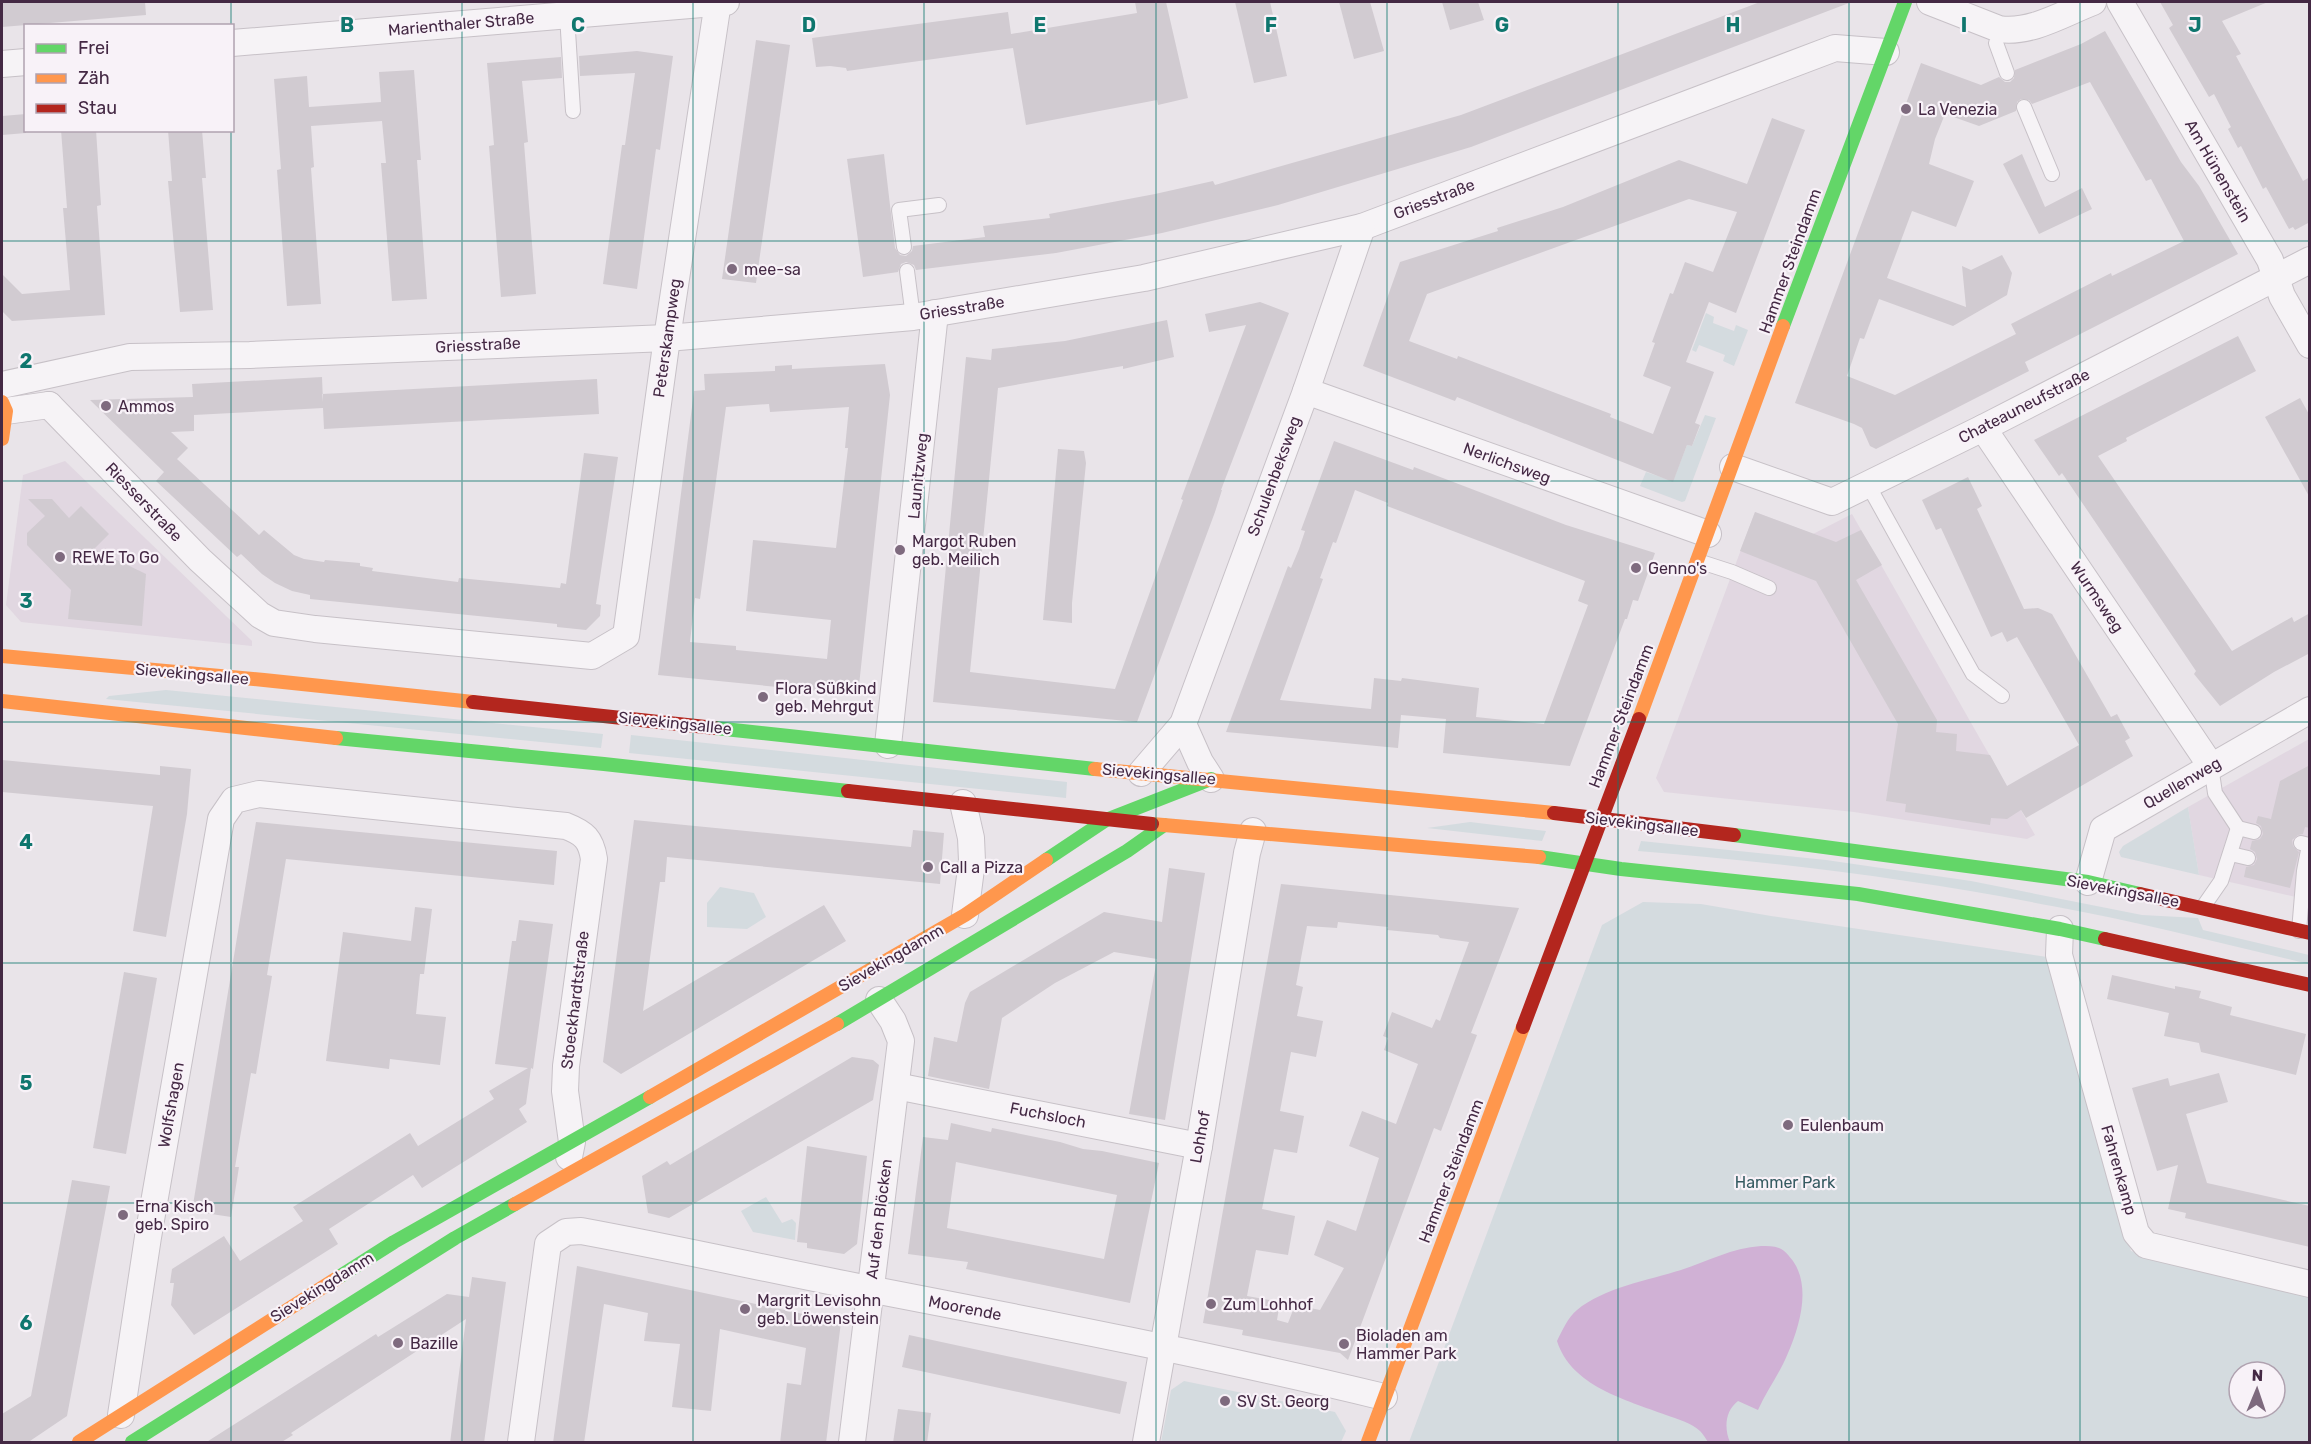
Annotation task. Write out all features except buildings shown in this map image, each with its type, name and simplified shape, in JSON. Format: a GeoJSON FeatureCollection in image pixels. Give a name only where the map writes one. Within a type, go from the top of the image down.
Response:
{"type":"FeatureCollection","features":[{"type":"Feature","properties":{"kind":"main road","name":"Hammer Steindamm"},"geometry":{"type":"LineString","coordinates":[[1368,1443],[1733,467],[1821,222],[1905,2]]}},
{"type":"Feature","properties":{"kind":"main road"},"geometry":{"type":"LineString","coordinates":[[2,439],[4,407]]}},
{"type":"Feature","properties":{"kind":"main road","name":"Sievekingsallee"},"geometry":{"type":"LineString","coordinates":[[2,656],[264,680],[1600,819],[1860,850],[2088,882],[2304,932]]}},
{"type":"Feature","properties":{"kind":"main road"},"geometry":{"type":"LineString","coordinates":[[2,701],[1106,820],[1534,856],[1583,864],[1858,894],[2060,929],[2310,985]]}},
{"type":"Feature","properties":{"kind":"main road","name":"Sievekingdamm"},"geometry":{"type":"LineString","coordinates":[[79,1443],[394,1242],[965,915],[1106,820],[1211,779]]}},
{"type":"Feature","properties":{"kind":"main road","name":"Sievekingdamm"},"geometry":{"type":"LineString","coordinates":[[132,1443],[436,1249],[879,1000],[1127,851],[1164,825]]}},
{"type":"Feature","properties":{"kind":"street","name":"Marienthaler Straße"},"geometry":{"type":"LineString","coordinates":[[234,43],[721,2]]}},
{"type":"Feature","properties":{"kind":"street","name":"Peterskampweg"},"geometry":{"type":"LineString","coordinates":[[274,623],[592,656],[626,636],[667,338],[721,2]]}},
{"type":"Feature","properties":{"kind":"street"},"geometry":{"type":"LineString","coordinates":[[1930,2],[1999,29],[2011,30],[2029,27],[2093,2]]}},
{"type":"Feature","properties":{"kind":"street","name":"Am Hünenstein"},"geometry":{"type":"LineString","coordinates":[[2120,2],[2270,260],[2282,296],[2310,345]]}},
{"type":"Feature","properties":{"kind":"street","name":"Griesstraße"},"geometry":{"type":"LineString","coordinates":[[2,385],[130,357],[250,355],[667,338],[924,315],[1144,278],[1362,227],[1835,48],[1886,52]]}},
{"type":"Feature","properties":{"kind":"street"},"geometry":{"type":"LineString","coordinates":[[2,64],[24,62]]}},
{"type":"Feature","properties":{"kind":"street","name":"Schulenbeksweg"},"geometry":{"type":"LineString","coordinates":[[1141,773],[1183,724],[1306,392],[1362,227]]}},
{"type":"Feature","properties":{"kind":"street","name":"Chateauneufstraße"},"geometry":{"type":"LineString","coordinates":[[1733,467],[1832,502],[1983,428],[2310,260]]}},
{"type":"Feature","properties":{"kind":"street","name":"Launitzweg"},"geometry":{"type":"LineString","coordinates":[[888,746],[924,315]]}},
{"type":"Feature","properties":{"kind":"street"},"geometry":{"type":"LineString","coordinates":[[4,407],[49,405],[52,374]]}},
{"type":"Feature","properties":{"kind":"street","name":"Nerlichsweg"},"geometry":{"type":"LineString","coordinates":[[1306,392],[1708,534]]}},
{"type":"Feature","properties":{"kind":"street","name":"Riesserstraße"},"geometry":{"type":"LineString","coordinates":[[49,405],[200,560],[255,611],[274,623]]}},
{"type":"Feature","properties":{"kind":"street","name":"Wurmsweg"},"geometry":{"type":"LineString","coordinates":[[1983,428],[2211,766]]}},
{"type":"Feature","properties":{"kind":"street","name":"Quellenweg"},"geometry":{"type":"LineString","coordinates":[[2088,882],[2103,829],[2310,710]]}},
{"type":"Feature","properties":{"kind":"street"},"geometry":{"type":"LineString","coordinates":[[1183,724],[1200,762],[1211,779]]}},
{"type":"Feature","properties":{"kind":"street","name":"Stoeckhardtstraße"},"geometry":{"type":"LineString","coordinates":[[234,800],[259,794],[566,826],[580,831],[592,844],[594,859],[566,1066],[565,1091],[572,1142]]}},
{"type":"Feature","properties":{"kind":"street","name":"Wolfshagen"},"geometry":{"type":"LineString","coordinates":[[121,1415],[150,1226],[220,819],[234,800]]}},
{"type":"Feature","properties":{"kind":"street"},"geometry":{"type":"LineString","coordinates":[[963,803],[971,837],[972,861],[965,915]]}},
{"type":"Feature","properties":{"kind":"street","name":"Lohhof"},"geometry":{"type":"LineString","coordinates":[[1146,1443],[1199,1146],[1247,853],[1253,831]]}},
{"type":"Feature","properties":{"kind":"street","name":"Fahrenkamp"},"geometry":{"type":"LineString","coordinates":[[2060,929],[2059,955],[2136,1233],[2146,1245],[2310,1284]]}},
{"type":"Feature","properties":{"kind":"street","name":"Auf den Blöcken"},"geometry":{"type":"LineString","coordinates":[[852,1443],[901,1041],[893,1022],[879,1000]]}},
{"type":"Feature","properties":{"kind":"street","name":"Fuchsloch"},"geometry":{"type":"LineString","coordinates":[[896,1086],[1199,1146]]}},
{"type":"Feature","properties":{"kind":"street"},"geometry":{"type":"LineString","coordinates":[[566,1177],[572,1142]]}},
{"type":"Feature","properties":{"kind":"street","name":"Moorende"},"geometry":{"type":"LineString","coordinates":[[521,1443],[548,1244],[566,1232],[581,1232],[692,1252],[1163,1346],[1384,1397]]}},
{"type":"Feature","properties":{"kind":"lane"},"geometry":{"type":"LineString","coordinates":[[567,15],[573,111]]}},
{"type":"Feature","properties":{"kind":"lane"},"geometry":{"type":"LineString","coordinates":[[1996,43],[2007,73]]}},
{"type":"Feature","properties":{"kind":"lane"},"geometry":{"type":"LineString","coordinates":[[2024,107],[2052,174]]}},
{"type":"Feature","properties":{"kind":"lane"},"geometry":{"type":"LineString","coordinates":[[904,247],[899,210],[939,205]]}},
{"type":"Feature","properties":{"kind":"lane"},"geometry":{"type":"LineString","coordinates":[[907,271],[924,315]]}},
{"type":"Feature","properties":{"kind":"lane"},"geometry":{"type":"LineString","coordinates":[[1868,483],[1973,674],[2002,696]]}},
{"type":"Feature","properties":{"kind":"lane"},"geometry":{"type":"LineString","coordinates":[[1697,561],[1732,572],[1769,588]]}},
{"type":"Feature","properties":{"kind":"lane"},"geometry":{"type":"LineString","coordinates":[[2211,766],[2215,793],[2238,828],[2254,832]]}},
{"type":"Feature","properties":{"kind":"lane"},"geometry":{"type":"LineString","coordinates":[[2203,907],[2221,881],[2238,828]]}},
{"type":"Feature","properties":{"kind":"lane"},"geometry":{"type":"LineString","coordinates":[[2301,843],[2309,845],[2299,870],[2304,932]]}},
{"type":"Feature","properties":{"kind":"lane"},"geometry":{"type":"LineString","coordinates":[[2231,854],[2248,858]]}},
{"type":"Feature","properties":{"kind":"shaded area"},"geometry":{"type":"Polygon","coordinates":[[[65,461],[252,641],[252,646],[21,622],[6,605],[23,475],[65,461]]]}},
{"type":"Feature","properties":{"kind":"shaded area"},"geometry":{"type":"Polygon","coordinates":[[[1755,512],[1813,534],[1852,514],[2035,835],[2027,839],[1854,812],[1664,792],[1656,778],[1755,512]]]}},
{"type":"Feature","properties":{"kind":"shaded area"},"geometry":{"type":"Polygon","coordinates":[[[2309,739],[2309,900],[2199,875],[2188,807],[2309,739]]]}},
{"type":"Feature","properties":{"kind":"shaded area"},"geometry":{"type":"Polygon","coordinates":[[[1761,1246],[1781,1249],[1793,1261],[1802,1282],[1802,1306],[1788,1353],[1758,1410],[1738,1401],[1730,1410],[1726,1426],[1730,1442],[1708,1442],[1697,1428],[1689,1423],[1602,1389],[1574,1369],[1564,1356],[1557,1341],[1571,1316],[1588,1302],[1613,1290],[1681,1270],[1730,1252],[1761,1246]]]}},
{"type":"Feature","properties":{"kind":"green space"},"geometry":{"type":"Polygon","coordinates":[[[1706,313],[1714,317],[1713,323],[1734,331],[1736,325],[1748,330],[1734,366],[1723,361],[1725,355],[1699,345],[1696,352],[1692,350],[1706,313]]]}},
{"type":"Feature","properties":{"kind":"green space"},"geometry":{"type":"Polygon","coordinates":[[[1705,415],[1716,418],[1685,501],[1682,502],[1640,486],[1646,472],[1673,481],[1687,445],[1692,446],[1705,415]]]}},
{"type":"Feature","properties":{"kind":"green space"},"geometry":{"type":"Polygon","coordinates":[[[166,690],[603,734],[601,748],[106,699],[109,696],[166,690]]]}},
{"type":"Feature","properties":{"kind":"green space"},"geometry":{"type":"Polygon","coordinates":[[[631,735],[1067,782],[1066,798],[629,753],[631,735]]]}},
{"type":"Feature","properties":{"kind":"green space"},"geometry":{"type":"Polygon","coordinates":[[[2188,807],[2199,875],[2121,857],[2119,852],[2123,846],[2188,807]]]}},
{"type":"Feature","properties":{"kind":"green space"},"geometry":{"type":"Polygon","coordinates":[[[1470,822],[1546,831],[1542,841],[1427,828],[1470,822]]]}},
{"type":"Feature","properties":{"kind":"green space"},"geometry":{"type":"Polygon","coordinates":[[[1641,841],[1826,860],[1971,881],[2142,915],[2198,918],[2203,930],[2309,955],[2309,964],[2181,933],[2001,896],[1846,872],[1638,851],[1641,841]]]}},
{"type":"Feature","properties":{"kind":"green space"},"geometry":{"type":"Polygon","coordinates":[[[720,887],[754,893],[766,917],[747,929],[707,927],[707,903],[720,887]]]}},
{"type":"Feature","properties":{"kind":"green space","name":"Hammer Park"},"geometry":{"type":"Polygon","coordinates":[[[1643,902],[1701,904],[2047,957],[2131,1251],[2309,1295],[2309,1442],[1409,1442],[1602,925],[1643,902]]]}},
{"type":"Feature","properties":{"kind":"green space"},"geometry":{"type":"Polygon","coordinates":[[[766,1197],[782,1223],[792,1219],[796,1223],[795,1240],[753,1232],[741,1211],[766,1197]]]}},
{"type":"Feature","properties":{"kind":"green space","name":"SV St. Georg"},"geometry":{"type":"Polygon","coordinates":[[[1184,1381],[1335,1412],[1346,1431],[1341,1442],[1161,1442],[1171,1390],[1184,1381]]]}},
{"type":"Feature","properties":{"kind":"traffic: fast"},"geometry":{"type":"LineString","coordinates":[[1783,326],[1905,2]]}},
{"type":"Feature","properties":{"kind":"traffic: fast"},"geometry":{"type":"LineString","coordinates":[[715,728],[1095,769]]}},
{"type":"Feature","properties":{"kind":"traffic: fast"},"geometry":{"type":"LineString","coordinates":[[336,738],[848,791]]}},
{"type":"Feature","properties":{"kind":"traffic: fast"},"geometry":{"type":"LineString","coordinates":[[1046,860],[1106,820],[1211,779]]}},
{"type":"Feature","properties":{"kind":"traffic: fast"},"geometry":{"type":"LineString","coordinates":[[837,1024],[1127,851],[1164,825]]}},
{"type":"Feature","properties":{"kind":"traffic: fast"},"geometry":{"type":"LineString","coordinates":[[1734,835],[2088,882],[2140,894]]}},
{"type":"Feature","properties":{"kind":"traffic: fast"},"geometry":{"type":"LineString","coordinates":[[1539,857],[1621,869],[1858,894],[2105,939]]}},
{"type":"Feature","properties":{"kind":"traffic: fast"},"geometry":{"type":"LineString","coordinates":[[339,1277],[394,1242],[650,1097]]}},
{"type":"Feature","properties":{"kind":"traffic: fast"},"geometry":{"type":"LineString","coordinates":[[132,1442],[455,1238],[515,1204]]}},
{"type":"Feature","properties":{"kind":"traffic: slow"},"geometry":{"type":"LineString","coordinates":[[1639,719],[1783,326]]}},
{"type":"Feature","properties":{"kind":"traffic: slow"},"geometry":{"type":"LineString","coordinates":[[2,402],[6,411],[2,439]]}},
{"type":"Feature","properties":{"kind":"traffic: slow"},"geometry":{"type":"LineString","coordinates":[[2,656],[473,702]]}},
{"type":"Feature","properties":{"kind":"traffic: slow"},"geometry":{"type":"LineString","coordinates":[[2,701],[336,738]]}},
{"type":"Feature","properties":{"kind":"traffic: slow"},"geometry":{"type":"LineString","coordinates":[[1095,769],[1554,813]]}},
{"type":"Feature","properties":{"kind":"traffic: slow"},"geometry":{"type":"LineString","coordinates":[[1152,824],[1539,857]]}},
{"type":"Feature","properties":{"kind":"traffic: slow"},"geometry":{"type":"LineString","coordinates":[[650,1097],[965,915],[1046,860]]}},
{"type":"Feature","properties":{"kind":"traffic: slow"},"geometry":{"type":"LineString","coordinates":[[515,1204],[837,1024]]}},
{"type":"Feature","properties":{"kind":"traffic: slow"},"geometry":{"type":"LineString","coordinates":[[1368,1442],[1523,1027]]}},
{"type":"Feature","properties":{"kind":"traffic: slow"},"geometry":{"type":"LineString","coordinates":[[79,1442],[339,1277]]}},
{"type":"Feature","properties":{"kind":"traffic: jam"},"geometry":{"type":"LineString","coordinates":[[473,702],[715,728]]}},
{"type":"Feature","properties":{"kind":"traffic: jam"},"geometry":{"type":"LineString","coordinates":[[1523,1027],[1639,719]]}},
{"type":"Feature","properties":{"kind":"traffic: jam"},"geometry":{"type":"LineString","coordinates":[[848,791],[1152,824]]}},
{"type":"Feature","properties":{"kind":"traffic: jam"},"geometry":{"type":"LineString","coordinates":[[1554,813],[1734,835]]}},
{"type":"Feature","properties":{"kind":"traffic: jam"},"geometry":{"type":"LineString","coordinates":[[2140,894],[2310,933]]}},
{"type":"Feature","properties":{"kind":"traffic: jam"},"geometry":{"type":"LineString","coordinates":[[2105,939],[2310,985]]}},
{"type":"Feature","properties":{"kind":"place","name":"La Venezia"},"geometry":{"type":"Point","coordinates":[1906,109]}},
{"type":"Feature","properties":{"kind":"place","name":"mee-sa"},"geometry":{"type":"Point","coordinates":[732,269]}},
{"type":"Feature","properties":{"kind":"place","name":"Ammos"},"geometry":{"type":"Point","coordinates":[106,406]}},
{"type":"Feature","properties":{"kind":"place","name":"Margot Ruben geb. Meilich"},"geometry":{"type":"Point","coordinates":[900,550]}},
{"type":"Feature","properties":{"kind":"place","name":"REWE To Go"},"geometry":{"type":"Point","coordinates":[60,557]}},
{"type":"Feature","properties":{"kind":"place","name":"Genno's"},"geometry":{"type":"Point","coordinates":[1636,568]}},
{"type":"Feature","properties":{"kind":"place","name":"Flora Süßkind geb. Mehrgut"},"geometry":{"type":"Point","coordinates":[763,697]}},
{"type":"Feature","properties":{"kind":"place","name":"Call a Pizza"},"geometry":{"type":"Point","coordinates":[928,867]}},
{"type":"Feature","properties":{"kind":"place","name":"Eulenbaum"},"geometry":{"type":"Point","coordinates":[1788,1125]}},
{"type":"Feature","properties":{"kind":"place","name":"Erna Kisch geb. Spiro"},"geometry":{"type":"Point","coordinates":[123,1215]}},
{"type":"Feature","properties":{"kind":"place","name":"Zum Lohhof"},"geometry":{"type":"Point","coordinates":[1211,1304]}},
{"type":"Feature","properties":{"kind":"place","name":"Margrit Levisohn geb. Löwenstein"},"geometry":{"type":"Point","coordinates":[745,1309]}},
{"type":"Feature","properties":{"kind":"place","name":"Bazille"},"geometry":{"type":"Point","coordinates":[398,1343]}},
{"type":"Feature","properties":{"kind":"place","name":"Bioladen am Hammer Park"},"geometry":{"type":"Point","coordinates":[1344,1344]}},
{"type":"Feature","properties":{"kind":"place","name":"SV St. Georg"},"geometry":{"type":"Point","coordinates":[1225,1401]}}]}
